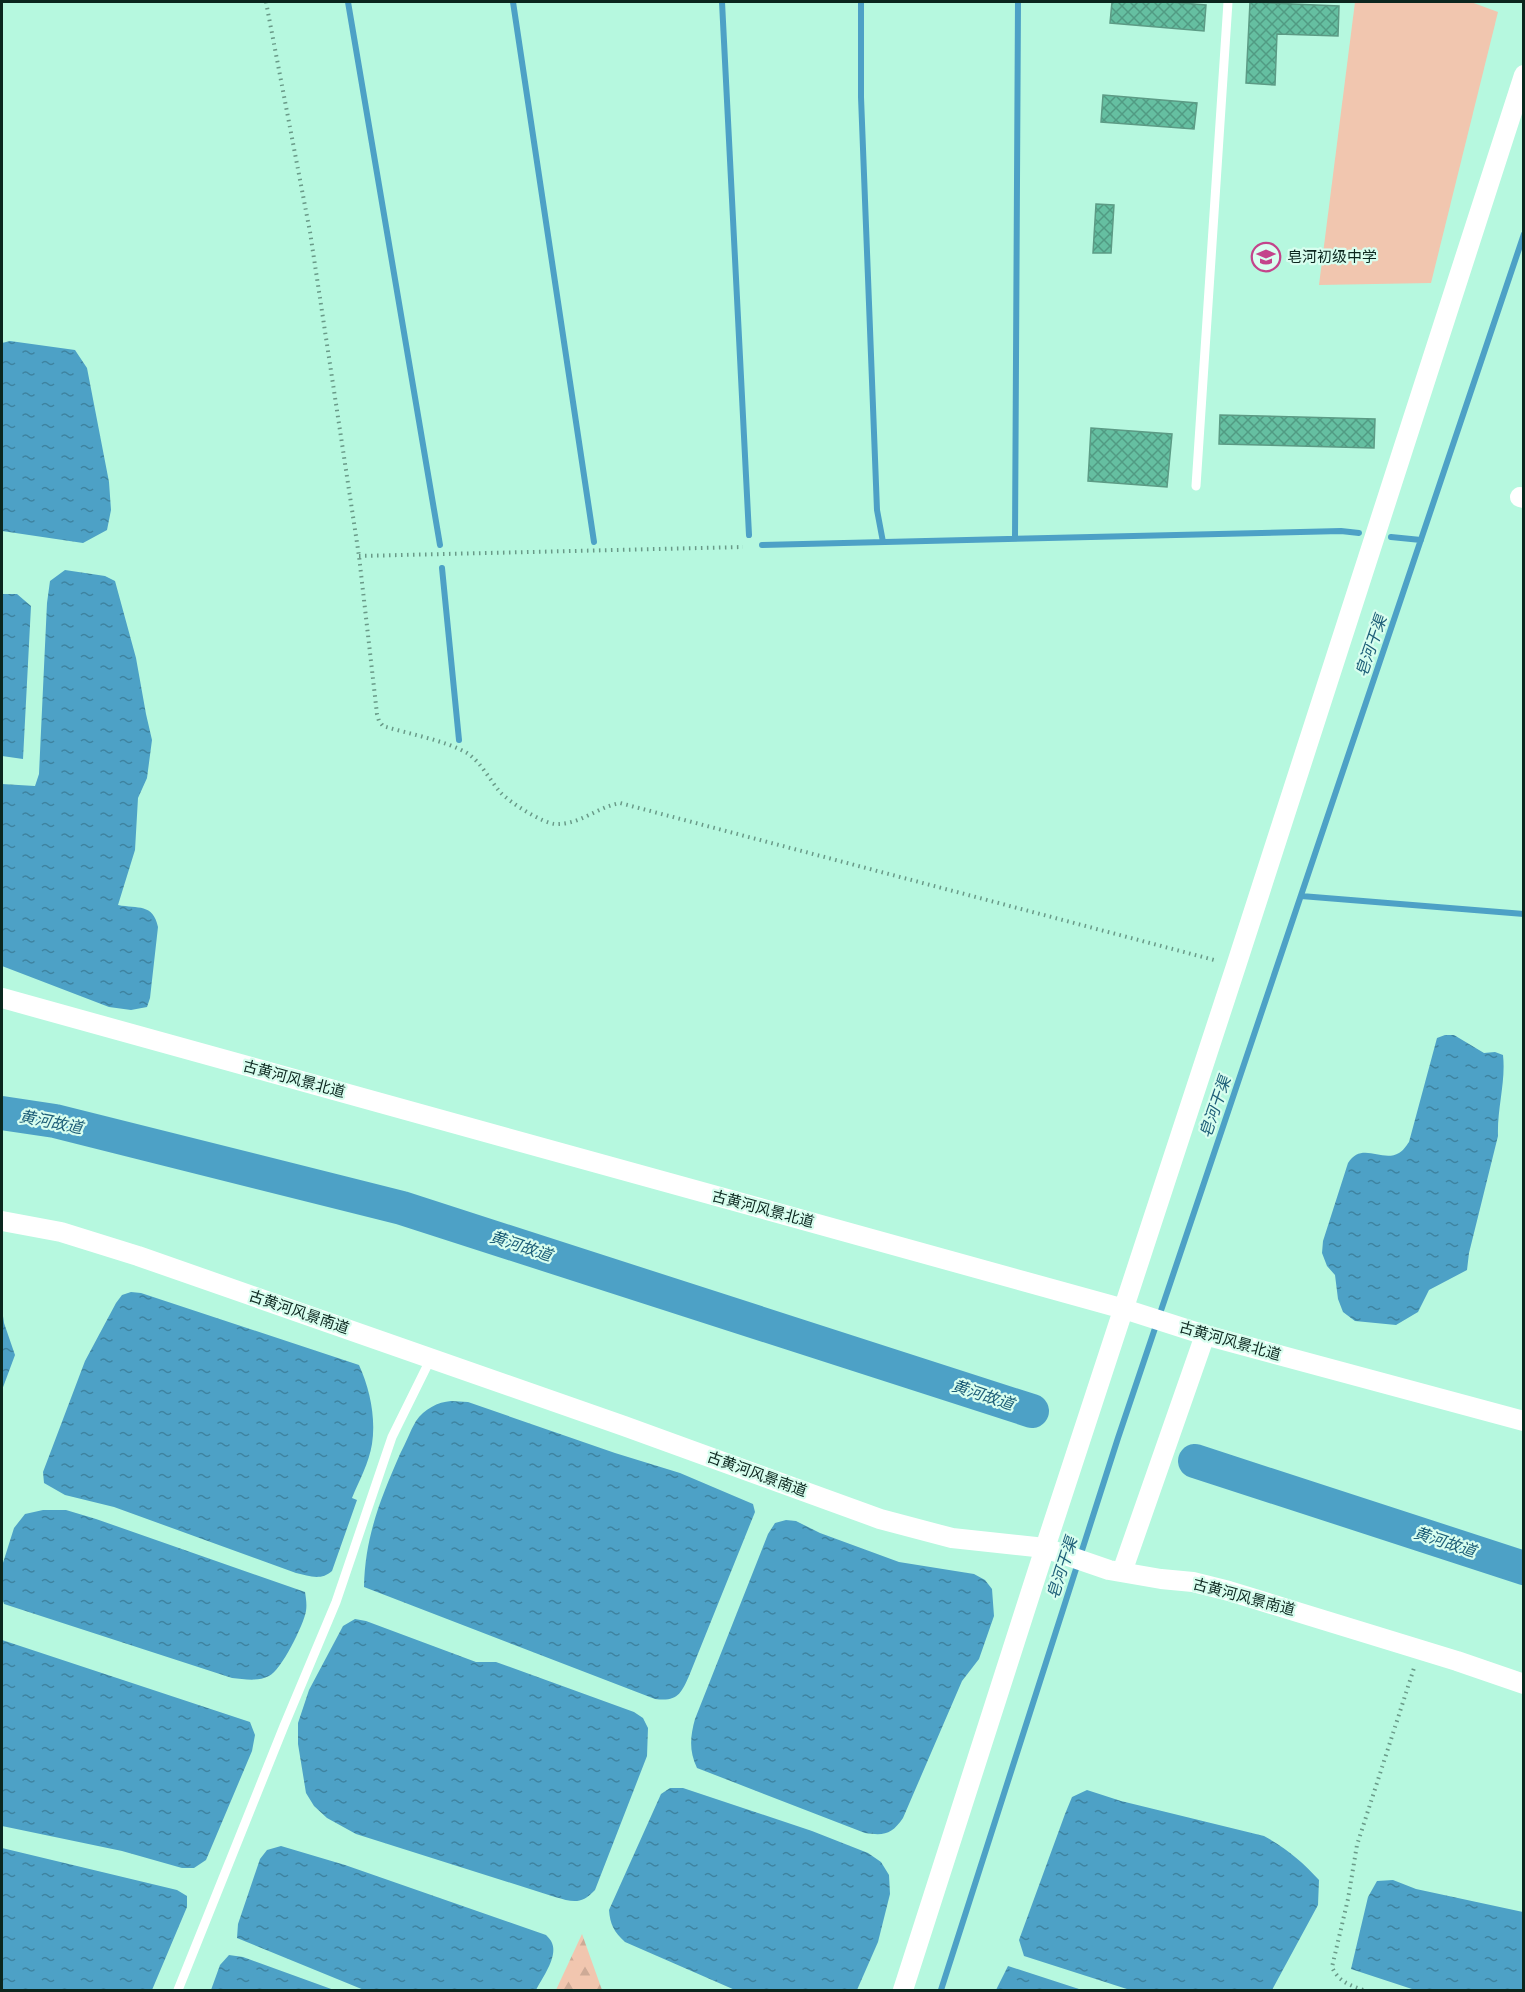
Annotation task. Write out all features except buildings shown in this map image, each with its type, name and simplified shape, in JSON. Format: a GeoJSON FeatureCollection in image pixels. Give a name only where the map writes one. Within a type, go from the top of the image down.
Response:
{"type":"FeatureCollection","features":[{"type":"Feature","properties":{"kind":"street"},"geometry":{"type":"LineString","coordinates":[[903,1990],[1045,1548],[1130,1311],[1236,966],[1524,75]]}},
{"type":"Feature","properties":{"kind":"street","name":"古黄河风景北道"},"geometry":{"type":"LineString","coordinates":[[2,998],[1130,1311],[1198,1333],[1524,1421]]}},
{"type":"Feature","properties":{"kind":"street","name":"古黄河风景南道"},"geometry":{"type":"LineString","coordinates":[[2,1221],[61,1232],[138,1256],[624,1426],[880,1519],[952,1538],[1045,1548],[1122,1572],[1193,1582],[1229,1591],[1524,1684]]}},
{"type":"Feature","properties":{"kind":"street"},"geometry":{"type":"LineString","coordinates":[[1122,1572],[1198,1333]]}},
{"type":"Feature","properties":{"kind":"lane"},"geometry":{"type":"LineString","coordinates":[[1196,486],[1228,2]]}},
{"type":"Feature","properties":{"kind":"lane"},"geometry":{"type":"LineString","coordinates":[[178,1990],[279,1737],[336,1602],[392,1437],[431,1358]]}},
{"type":"Feature","properties":{"kind":"path"},"geometry":{"type":"LineString","coordinates":[[266,2],[310,232],[359,556],[379,721],[383,726],[465,752],[474,758],[502,794],[541,820],[552,824],[567,824],[610,804],[620,803],[1236,966]]}},
{"type":"Feature","properties":{"kind":"path"},"geometry":{"type":"LineString","coordinates":[[359,556],[743,547]]}},
{"type":"Feature","properties":{"kind":"path"},"geometry":{"type":"LineString","coordinates":[[1363,1990],[1347,1984],[1336,1976],[1332,1967],[1348,1899],[1357,1845],[1419,1650]]}},
{"type":"Feature","properties":{"kind":"green space"},"geometry":{"type":"Polygon","coordinates":[[[1355,2],[1471,2],[1498,12],[1431,283],[1319,285],[1355,2]]]}},
{"type":"Feature","properties":{"kind":"green space"},"geometry":{"type":"Polygon","coordinates":[[[582,1934],[602,1990],[556,1990],[582,1934]]]}},
{"type":"Feature","properties":{"kind":"water"},"geometry":{"type":"Polygon","coordinates":[[[10,341],[75,350],[87,368],[109,482],[111,510],[107,530],[83,543],[2,531],[2,343],[10,341]]]}},
{"type":"Feature","properties":{"kind":"water"},"geometry":{"type":"Polygon","coordinates":[[[65,570],[105,576],[115,581],[136,658],[152,740],[147,778],[138,798],[135,850],[118,905],[138,907],[148,911],[156,919],[158,927],[150,998],[147,1007],[131,1010],[109,1007],[2,966],[2,784],[35,786],[39,774],[47,603],[50,581],[65,570]]]}},
{"type":"Feature","properties":{"kind":"water"},"geometry":{"type":"Polygon","coordinates":[[[2,594],[17,594],[31,606],[23,759],[2,756],[2,594]]]}},
{"type":"Feature","properties":{"kind":"water"},"geometry":{"type":"Polygon","coordinates":[[[1454,1035],[1484,1053],[1495,1052],[1503,1055],[1498,1136],[1469,1253],[1467,1270],[1429,1290],[1418,1312],[1396,1325],[1355,1321],[1343,1312],[1338,1299],[1335,1275],[1327,1266],[1322,1253],[1323,1241],[1348,1163],[1359,1154],[1393,1155],[1400,1152],[1409,1142],[1437,1038],[1454,1035]]]}},
{"type":"Feature","properties":{"kind":"water"},"geometry":{"type":"Polygon","coordinates":[[[131,1292],[141,1293],[359,1365],[371,1404],[373,1424],[371,1451],[352,1498],[357,1500],[332,1571],[328,1574],[315,1577],[296,1573],[114,1507],[65,1495],[44,1483],[43,1472],[85,1361],[116,1303],[122,1295],[131,1292]]]}},
{"type":"Feature","properties":{"kind":"water"},"geometry":{"type":"Polygon","coordinates":[[[2,1309],[4,1323],[15,1355],[2,1390],[2,1309]]]}},
{"type":"Feature","properties":{"kind":"water"},"geometry":{"type":"Polygon","coordinates":[[[451,1401],[468,1402],[680,1473],[753,1504],[755,1512],[681,1692],[673,1698],[655,1699],[364,1587],[367,1552],[375,1519],[400,1454],[419,1417],[432,1407],[451,1401]]]}},
{"type":"Feature","properties":{"kind":"water"},"geometry":{"type":"Polygon","coordinates":[[[43,1510],[66,1510],[96,1519],[305,1592],[304,1617],[297,1636],[280,1666],[269,1676],[260,1679],[232,1678],[4,1604],[2,1566],[14,1528],[25,1514],[43,1510]]]}},
{"type":"Feature","properties":{"kind":"water"},"geometry":{"type":"Polygon","coordinates":[[[786,1520],[796,1521],[820,1533],[899,1562],[974,1574],[985,1580],[992,1589],[994,1616],[979,1659],[962,1681],[903,1818],[895,1828],[887,1833],[865,1833],[697,1768],[694,1762],[691,1744],[695,1719],[768,1534],[775,1523],[786,1520]]]}},
{"type":"Feature","properties":{"kind":"water"},"geometry":{"type":"Polygon","coordinates":[[[355,1619],[476,1662],[496,1662],[634,1712],[643,1718],[648,1728],[647,1756],[595,1890],[590,1895],[576,1901],[561,1899],[356,1834],[327,1818],[314,1806],[306,1793],[298,1744],[298,1723],[309,1690],[343,1626],[355,1619]]]}},
{"type":"Feature","properties":{"kind":"water"},"geometry":{"type":"Polygon","coordinates":[[[2,1640],[250,1722],[255,1735],[252,1751],[206,1860],[194,1868],[182,1868],[122,1851],[2,1826],[2,1640]]]}},
{"type":"Feature","properties":{"kind":"water"},"geometry":{"type":"Polygon","coordinates":[[[670,1788],[683,1788],[812,1831],[868,1853],[881,1862],[889,1875],[890,1894],[878,1942],[857,1990],[735,1990],[625,1942],[621,1938],[613,1928],[609,1910],[661,1794],[670,1788]]]}},
{"type":"Feature","properties":{"kind":"water"},"geometry":{"type":"Polygon","coordinates":[[[1087,1790],[1121,1801],[1264,1836],[1287,1850],[1313,1873],[1319,1880],[1318,1905],[1272,1990],[1130,1990],[1024,1956],[1019,1940],[1065,1814],[1072,1797],[1087,1790]]]}},
{"type":"Feature","properties":{"kind":"water"},"geometry":{"type":"Polygon","coordinates":[[[281,1846],[345,1865],[546,1935],[552,1942],[553,1949],[548,1967],[536,1990],[364,1990],[237,1938],[238,1924],[260,1859],[267,1850],[281,1846]]]}},
{"type":"Feature","properties":{"kind":"water"},"geometry":{"type":"Polygon","coordinates":[[[2,1848],[177,1890],[187,1896],[187,1907],[152,1990],[2,1990],[2,1848]]]}},
{"type":"Feature","properties":{"kind":"water"},"geometry":{"type":"Polygon","coordinates":[[[1393,1880],[1416,1889],[1523,1912],[1523,1990],[1415,1990],[1351,1969],[1368,1897],[1377,1881],[1393,1880]]]}},
{"type":"Feature","properties":{"kind":"water"},"geometry":{"type":"Polygon","coordinates":[[[229,1955],[243,1957],[334,1990],[211,1990],[220,1965],[229,1955]]]}},
{"type":"Feature","properties":{"kind":"water"},"geometry":{"type":"Polygon","coordinates":[[[1008,1966],[1082,1990],[996,1990],[1008,1966]]]}},
{"type":"Feature","properties":{"kind":"waterway"},"geometry":{"type":"LineString","coordinates":[[348,2],[440,545]]}},
{"type":"Feature","properties":{"kind":"waterway"},"geometry":{"type":"LineString","coordinates":[[513,2],[594,542]]}},
{"type":"Feature","properties":{"kind":"waterway"},"geometry":{"type":"LineString","coordinates":[[722,2],[749,535]]}},
{"type":"Feature","properties":{"kind":"waterway"},"geometry":{"type":"LineString","coordinates":[[861,2],[861,97],[877,510],[883,542]]}},
{"type":"Feature","properties":{"kind":"waterway"},"geometry":{"type":"LineString","coordinates":[[1015,539],[1018,2]]}},
{"type":"Feature","properties":{"kind":"waterway","name":"皂河干渠"},"geometry":{"type":"LineString","coordinates":[[941,1990],[1118,1438],[1524,234]]}},
{"type":"Feature","properties":{"kind":"waterway"},"geometry":{"type":"LineString","coordinates":[[762,545],[1341,531],[1359,533]]}},
{"type":"Feature","properties":{"kind":"waterway"},"geometry":{"type":"LineString","coordinates":[[1391,537],[1421,540]]}},
{"type":"Feature","properties":{"kind":"waterway"},"geometry":{"type":"LineString","coordinates":[[442,568],[459,740]]}},
{"type":"Feature","properties":{"kind":"waterway"},"geometry":{"type":"LineString","coordinates":[[1301,896],[1524,914]]}},
{"type":"Feature","properties":{"kind":"waterway","name":"黄河故道"},"geometry":{"type":"LineString","coordinates":[[2,1113],[55,1121],[402,1208],[1032,1411]]}},
{"type":"Feature","properties":{"kind":"waterway","name":"黄河故道"},"geometry":{"type":"LineString","coordinates":[[1195,1461],[1524,1568]]}},
{"type":"Feature","properties":{"kind":"place","name":"皂河初级中学"},"geometry":{"type":"Point","coordinates":[1266,257]}}]}
